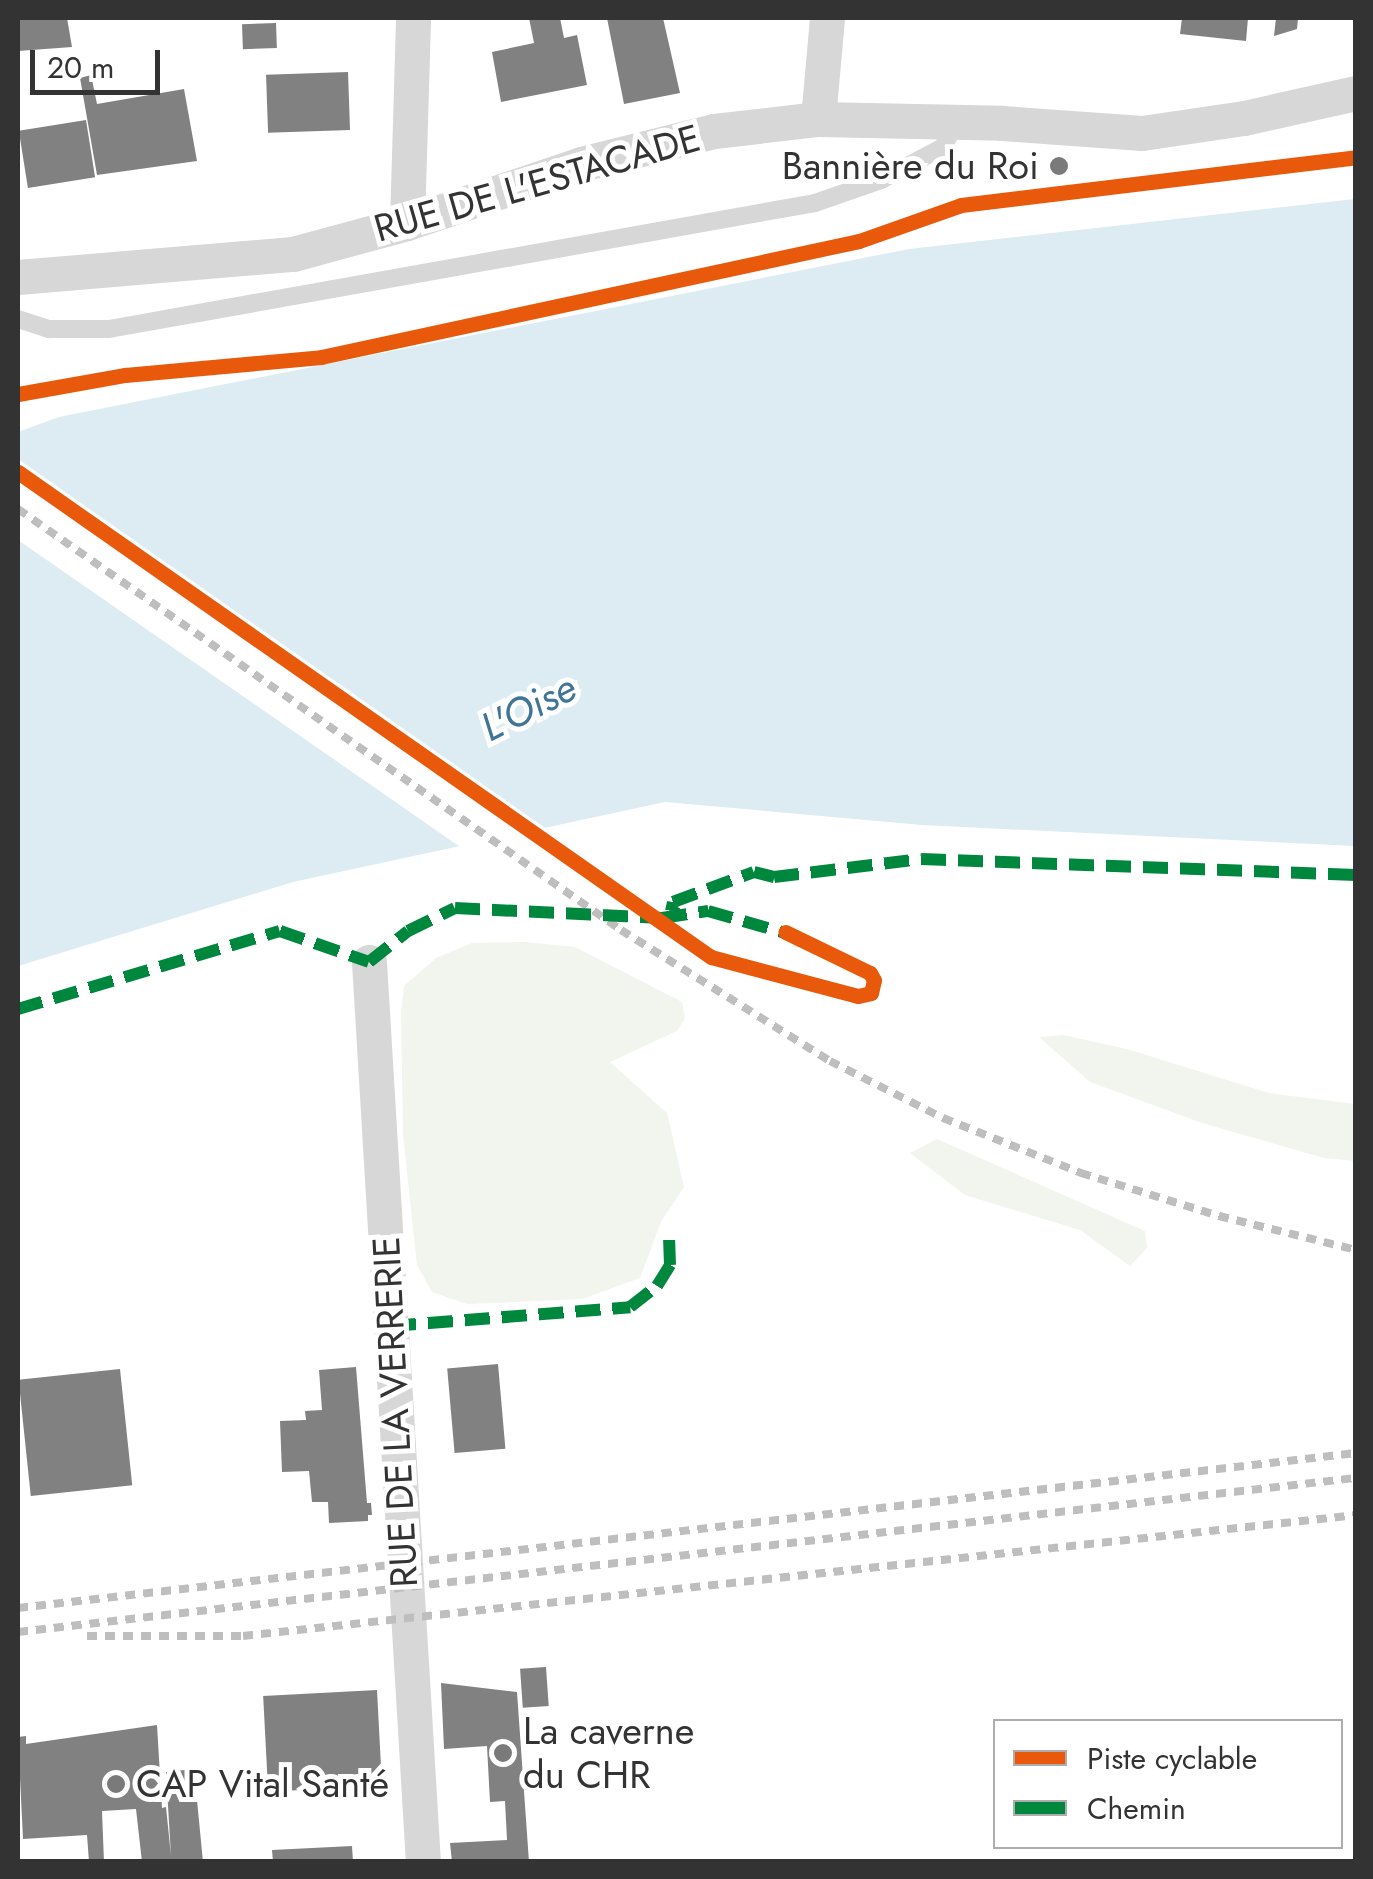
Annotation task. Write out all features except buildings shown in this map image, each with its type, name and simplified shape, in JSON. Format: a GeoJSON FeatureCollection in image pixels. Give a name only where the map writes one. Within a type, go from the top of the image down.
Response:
{"type":"FeatureCollection","features":[{"type":"Feature","properties":{"kind":"street"},"geometry":{"type":"LineString","coordinates":[[407,223],[413,18]]}},
{"type":"Feature","properties":{"kind":"street"},"geometry":{"type":"LineString","coordinates":[[818,119],[827,18]]}},
{"type":"Feature","properties":{"kind":"street","name":"RUE DE L'ESTACADE"},"geometry":{"type":"LineString","coordinates":[[18,278],[292,254],[407,223],[581,164],[714,131],[818,119],[1142,133],[1244,118],[1356,93]]}},
{"type":"Feature","properties":{"kind":"street","name":"RUE DE LA VERRERIE"},"geometry":{"type":"LineString","coordinates":[[369,962],[424,1862]]}},
{"type":"Feature","properties":{"kind":"lane"},"geometry":{"type":"LineString","coordinates":[[18,319],[48,329],[148,323],[815,203],[880,180],[943,147],[956,124]]}},
{"type":"Feature","properties":{"kind":"shaded area"},"geometry":{"type":"Polygon","coordinates":[[[525,942],[575,947],[682,1002],[685,1018],[677,1031],[610,1062],[667,1113],[684,1187],[661,1222],[640,1278],[582,1299],[467,1304],[432,1292],[417,1265],[403,1135],[404,986],[436,958],[472,943],[525,942]]]}},
{"type":"Feature","properties":{"kind":"shaded area"},"geometry":{"type":"Polygon","coordinates":[[[1063,1035],[1127,1049],[1269,1093],[1355,1104],[1355,1161],[1324,1158],[1202,1123],[1090,1082],[1039,1037],[1063,1035]]]}},
{"type":"Feature","properties":{"kind":"shaded area"},"geometry":{"type":"Polygon","coordinates":[[[937,1139],[1145,1231],[1147,1248],[1130,1266],[1080,1230],[965,1195],[910,1153],[937,1139]]]}},
{"type":"Feature","properties":{"kind":"water","name":"L'Oise"},"geometry":{"type":"Polygon","coordinates":[[[1355,199],[1355,846],[922,825],[665,802],[293,882],[18,966],[18,432],[59,417],[909,249],[1355,199]]]}},
{"type":"Feature","properties":{"kind":"pier"},"geometry":{"type":"Polygon","coordinates":[[[18,459],[551,832],[466,851],[18,540],[18,459]]]}},
{"type":"Feature","properties":{"kind":"railway"},"geometry":{"type":"LineString","coordinates":[[18,509],[621,930],[830,1061],[943,1118],[1081,1173],[1219,1216],[1356,1250]]}},
{"type":"Feature","properties":{"kind":"railway"},"geometry":{"type":"LineString","coordinates":[[18,1608],[1356,1453]]}},
{"type":"Feature","properties":{"kind":"railway"},"geometry":{"type":"LineString","coordinates":[[18,1632],[1356,1478]]}},
{"type":"Feature","properties":{"kind":"railway"},"geometry":{"type":"LineString","coordinates":[[87,1636],[243,1636],[1356,1515]]}},
{"type":"Feature","properties":{"kind":"marked path"},"geometry":{"type":"LineString","coordinates":[[678,914],[671,911],[673,902],[754,872],[774,877],[921,859],[1356,875]]}},
{"type":"Feature","properties":{"kind":"marked path"},"geometry":{"type":"LineString","coordinates":[[18,1009],[280,931],[369,962],[408,931],[455,908],[662,918],[708,911],[792,935]]}},
{"type":"Feature","properties":{"kind":"marked path"},"geometry":{"type":"LineString","coordinates":[[391,1326],[630,1307],[657,1286],[670,1265],[669,1239]]}},
{"type":"Feature","properties":{"kind":"cycle path"},"geometry":{"type":"LineString","coordinates":[[18,394],[125,375],[321,357],[859,241],[961,205],[1356,157]]}},
{"type":"Feature","properties":{"kind":"cycle path"},"geometry":{"type":"LineString","coordinates":[[18,472],[711,957],[858,996],[871,993],[874,980],[870,973],[785,932]]}},
{"type":"Feature","properties":{"kind":"place","name":"Bannière du Roi"},"geometry":{"type":"Point","coordinates":[1059,166]}},
{"type":"Feature","properties":{"kind":"place","name":"La caverne du CHR"},"geometry":{"type":"Point","coordinates":[503,1753]}},
{"type":"Feature","properties":{"kind":"place","name":"CAP Vital Santé"},"geometry":{"type":"Point","coordinates":[116,1784]}}]}
